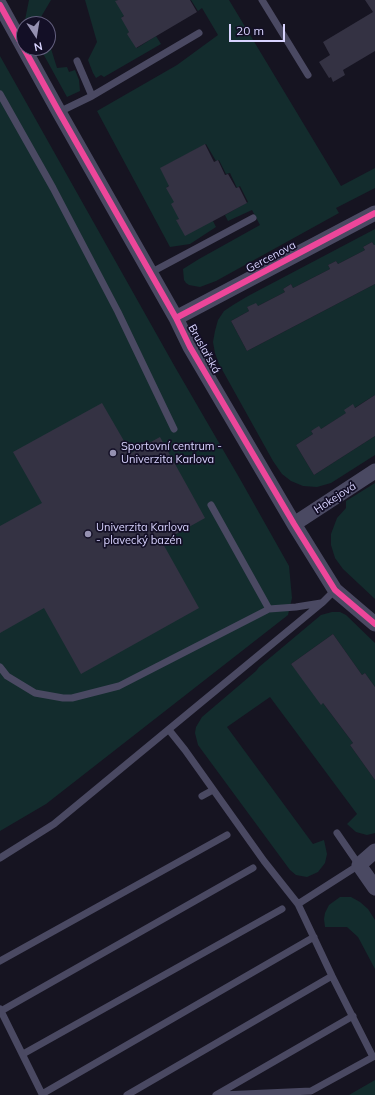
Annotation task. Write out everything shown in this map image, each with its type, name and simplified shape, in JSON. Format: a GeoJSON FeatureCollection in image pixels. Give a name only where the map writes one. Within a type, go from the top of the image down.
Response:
{"type":"FeatureCollection","features":[{"type":"Feature","properties":{"kind":"street","name":"Bruslařská"},"geometry":{"type":"LineString","coordinates":[[0,5],[176,318],[190,347],[294,524],[335,590],[375,624]]}},
{"type":"Feature","properties":{"kind":"street","name":"Gercenova"},"geometry":{"type":"LineString","coordinates":[[176,318],[375,213]]}},
{"type":"Feature","properties":{"kind":"street","name":"Hokejová"},"geometry":{"type":"LineString","coordinates":[[294,524],[375,471]]}},
{"type":"Feature","properties":{"kind":"street"},"geometry":{"type":"LineString","coordinates":[[375,851],[358,865],[375,888]]}},
{"type":"Feature","properties":{"kind":"lane"},"geometry":{"type":"LineString","coordinates":[[262,0],[308,75]]}},
{"type":"Feature","properties":{"kind":"lane"},"geometry":{"type":"LineString","coordinates":[[59,112],[92,96],[199,32]]}},
{"type":"Feature","properties":{"kind":"lane"},"geometry":{"type":"LineString","coordinates":[[77,61],[92,96]]}},
{"type":"Feature","properties":{"kind":"lane"},"geometry":{"type":"LineString","coordinates":[[0,94],[53,188],[118,312],[174,429]]}},
{"type":"Feature","properties":{"kind":"lane"},"geometry":{"type":"LineString","coordinates":[[150,273],[253,218]]}},
{"type":"Feature","properties":{"kind":"lane"},"geometry":{"type":"LineString","coordinates":[[211,505],[269,608]]}},
{"type":"Feature","properties":{"kind":"lane"},"geometry":{"type":"LineString","coordinates":[[0,858],[54,824],[323,602],[335,590]]}},
{"type":"Feature","properties":{"kind":"lane"},"geometry":{"type":"LineString","coordinates":[[0,667],[7,676],[35,693],[63,698],[72,698],[119,686],[269,608],[296,607],[323,602]]}},
{"type":"Feature","properties":{"kind":"lane"},"geometry":{"type":"LineString","coordinates":[[169,730],[185,750],[264,861],[298,904],[373,1057],[312,1091],[222,1095]]}},
{"type":"Feature","properties":{"kind":"lane"},"geometry":{"type":"LineString","coordinates":[[202,796],[213,790]]}},
{"type":"Feature","properties":{"kind":"lane"},"geometry":{"type":"LineString","coordinates":[[298,904],[358,865],[337,833]]}},
{"type":"Feature","properties":{"kind":"lane"},"geometry":{"type":"LineString","coordinates":[[0,961],[227,835]]}},
{"type":"Feature","properties":{"kind":"lane"},"geometry":{"type":"LineString","coordinates":[[253,868],[1,1010],[43,1094],[314,937]]}},
{"type":"Feature","properties":{"kind":"lane"},"geometry":{"type":"LineString","coordinates":[[22,1054],[282,909]]}},
{"type":"Feature","properties":{"kind":"lane"},"geometry":{"type":"LineString","coordinates":[[128,1095],[332,976]]}},
{"type":"Feature","properties":{"kind":"lane"},"geometry":{"type":"LineString","coordinates":[[216,1095],[353,1016]]}},
{"type":"Feature","properties":{"kind":"green space"},"geometry":{"type":"Polygon","coordinates":[[[29,0],[51,0],[42,16],[26,16],[29,0]]]}},
{"type":"Feature","properties":{"kind":"green space"},"geometry":{"type":"Polygon","coordinates":[[[85,0],[118,0],[116,1],[125,15],[122,17],[131,31],[128,33],[137,48],[156,36],[161,44],[104,77],[101,75],[96,78],[88,60],[97,42],[85,0]]]}},
{"type":"Feature","properties":{"kind":"green space"},"geometry":{"type":"Polygon","coordinates":[[[191,0],[229,0],[341,186],[375,168],[375,188],[336,208],[339,213],[216,281],[200,287],[186,283],[184,280],[183,269],[260,225],[252,210],[228,221],[225,215],[248,202],[240,186],[237,188],[230,173],[226,174],[219,160],[216,161],[206,144],[161,168],[170,185],[167,187],[175,202],[180,218],[177,220],[213,221],[216,227],[190,244],[170,247],[97,111],[177,65],[218,35],[202,8],[198,11],[191,0]]]}},
{"type":"Feature","properties":{"kind":"green space","name":"Sportovní centrum - Univerzita Karlova"},"geometry":{"type":"Polygon","coordinates":[[[0,56],[289,566],[292,598],[288,615],[46,804],[0,831],[0,56]]]}},
{"type":"Feature","properties":{"kind":"green space"},"geometry":{"type":"Polygon","coordinates":[[[44,56],[53,56],[57,68],[67,67],[69,72],[75,70],[79,80],[80,91],[67,97],[44,56]]]}},
{"type":"Feature","properties":{"kind":"green space"},"geometry":{"type":"Polygon","coordinates":[[[375,229],[375,245],[372,242],[363,247],[365,250],[338,264],[336,261],[328,265],[330,269],[293,288],[291,284],[283,289],[285,292],[258,306],[247,307],[249,311],[231,321],[247,351],[375,284],[375,395],[321,429],[314,429],[311,431],[313,434],[296,445],[314,475],[375,436],[375,455],[331,483],[317,487],[303,486],[291,481],[282,474],[273,461],[219,364],[213,342],[218,320],[224,311],[248,296],[375,229]]]}},
{"type":"Feature","properties":{"kind":"green space"},"geometry":{"type":"Polygon","coordinates":[[[375,483],[375,599],[343,569],[335,558],[331,545],[331,534],[337,518],[346,508],[346,501],[375,483]]]}},
{"type":"Feature","properties":{"kind":"green space"},"geometry":{"type":"Polygon","coordinates":[[[332,612],[340,612],[346,615],[375,643],[375,687],[365,673],[362,675],[333,634],[291,664],[353,743],[350,745],[375,780],[375,833],[367,835],[356,832],[347,824],[357,814],[270,697],[227,727],[313,844],[324,840],[327,854],[325,863],[318,872],[307,877],[296,875],[290,870],[198,745],[195,733],[196,727],[202,717],[321,615],[332,612]]]}},
{"type":"Feature","properties":{"kind":"green space"},"geometry":{"type":"Polygon","coordinates":[[[340,897],[351,897],[360,902],[368,909],[375,920],[375,969],[358,937],[347,927],[325,927],[325,913],[329,905],[340,897]]]}},
{"type":"Feature","properties":{"kind":"green space"},"geometry":{"type":"Polygon","coordinates":[[[375,1080],[375,1095],[349,1095],[375,1080]]]}},
{"type":"Feature","properties":{"kind":"building"},"geometry":{"type":"Polygon","coordinates":[[[190,0],[197,12],[136,48],[127,34],[129,32],[121,18],[124,16],[115,1],[190,0]]]}},
{"type":"Feature","properties":{"kind":"building"},"geometry":{"type":"Polygon","coordinates":[[[365,0],[375,0],[375,51],[343,70],[345,75],[333,82],[331,77],[329,78],[319,62],[330,55],[323,42],[373,12],[365,0]]]}},
{"type":"Feature","properties":{"kind":"building"},"geometry":{"type":"Polygon","coordinates":[[[205,144],[214,162],[218,160],[225,175],[228,174],[236,188],[239,187],[247,203],[185,236],[176,220],[179,219],[171,204],[174,202],[166,188],[169,186],[160,168],[205,144]]]}},
{"type":"Feature","properties":{"kind":"building"},"geometry":{"type":"Polygon","coordinates":[[[372,242],[375,245],[375,284],[247,351],[231,321],[249,311],[247,307],[256,303],[258,306],[285,292],[283,289],[291,284],[293,288],[330,269],[328,265],[336,261],[338,264],[365,250],[363,247],[372,242]]]}},
{"type":"Feature","properties":{"kind":"building"},"geometry":{"type":"Polygon","coordinates":[[[375,395],[375,436],[314,475],[296,445],[313,434],[311,431],[314,429],[319,426],[321,429],[346,413],[344,410],[353,404],[355,408],[375,395]]]}},
{"type":"Feature","properties":{"kind":"building","name":"Univerzita Karlova - plavecký bazén"},"geometry":{"type":"Polygon","coordinates":[[[102,403],[131,453],[160,437],[205,518],[162,542],[199,608],[81,674],[44,608],[0,633],[0,526],[42,503],[13,452],[102,403]]]}},
{"type":"Feature","properties":{"kind":"building"},"geometry":{"type":"Polygon","coordinates":[[[333,634],[362,675],[365,673],[375,687],[375,780],[350,745],[353,743],[323,703],[321,705],[291,664],[333,634]]]}},
{"type":"Feature","properties":{"kind":"cycle path"},"geometry":{"type":"LineString","coordinates":[[0,5],[176,318],[190,347],[294,524],[335,590],[375,624]]}},
{"type":"Feature","properties":{"kind":"cycle path"},"geometry":{"type":"LineString","coordinates":[[176,318],[375,213]]}},
{"type":"Feature","properties":{"kind":"place","name":"Sportovní centrum - Univerzita Karlova"},"geometry":{"type":"Point","coordinates":[113,453]}},
{"type":"Feature","properties":{"kind":"place","name":"Univerzita Karlova - plavecký bazén"},"geometry":{"type":"Point","coordinates":[88,534]}}]}
